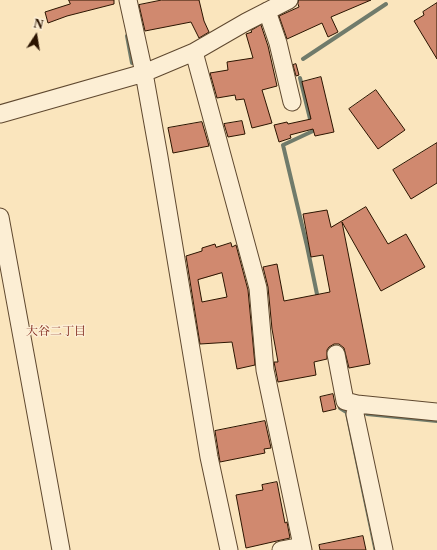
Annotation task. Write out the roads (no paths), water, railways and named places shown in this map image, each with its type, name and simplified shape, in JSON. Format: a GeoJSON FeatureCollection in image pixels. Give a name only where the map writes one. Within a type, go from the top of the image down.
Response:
{"type":"FeatureCollection","features":[{"type":"Feature","properties":{"kind":"street"},"geometry":{"type":"LineString","coordinates":[[128,0],[144,73],[209,457],[229,550]]}},
{"type":"Feature","properties":{"kind":"street"},"geometry":{"type":"LineString","coordinates":[[0,114],[144,73],[194,52],[289,0]]}},
{"type":"Feature","properties":{"kind":"street"},"geometry":{"type":"LineString","coordinates":[[267,11],[278,43],[292,102]]}},
{"type":"Feature","properties":{"kind":"street"},"geometry":{"type":"LineString","coordinates":[[194,52],[258,288],[265,370],[303,548],[281,550]]}},
{"type":"Feature","properties":{"kind":"street"},"geometry":{"type":"LineString","coordinates":[[0,217],[61,550]]}},
{"type":"Feature","properties":{"kind":"street"},"geometry":{"type":"LineString","coordinates":[[336,354],[345,401],[358,404],[437,412]]}},
{"type":"Feature","properties":{"kind":"street"},"geometry":{"type":"LineString","coordinates":[[358,404],[355,414],[384,550]]}},
{"type":"Feature","properties":{"kind":"waterway"},"geometry":{"type":"LineString","coordinates":[[303,59],[386,4]]}},
{"type":"Feature","properties":{"kind":"waterway"},"geometry":{"type":"LineString","coordinates":[[127,36],[132,63]]}},
{"type":"Feature","properties":{"kind":"waterway"},"geometry":{"type":"LineString","coordinates":[[300,78],[313,131],[283,145],[318,299]]}},
{"type":"Feature","properties":{"kind":"waterway"},"geometry":{"type":"LineString","coordinates":[[339,402],[340,408],[349,415]]}},
{"type":"Feature","properties":{"kind":"waterway"},"geometry":{"type":"LineString","coordinates":[[367,414],[437,421]]}},
{"type":"Feature","properties":{"kind":"district","name":"大谷二丁目"},"geometry":{"type":"Point","coordinates":[56,332]}}]}
